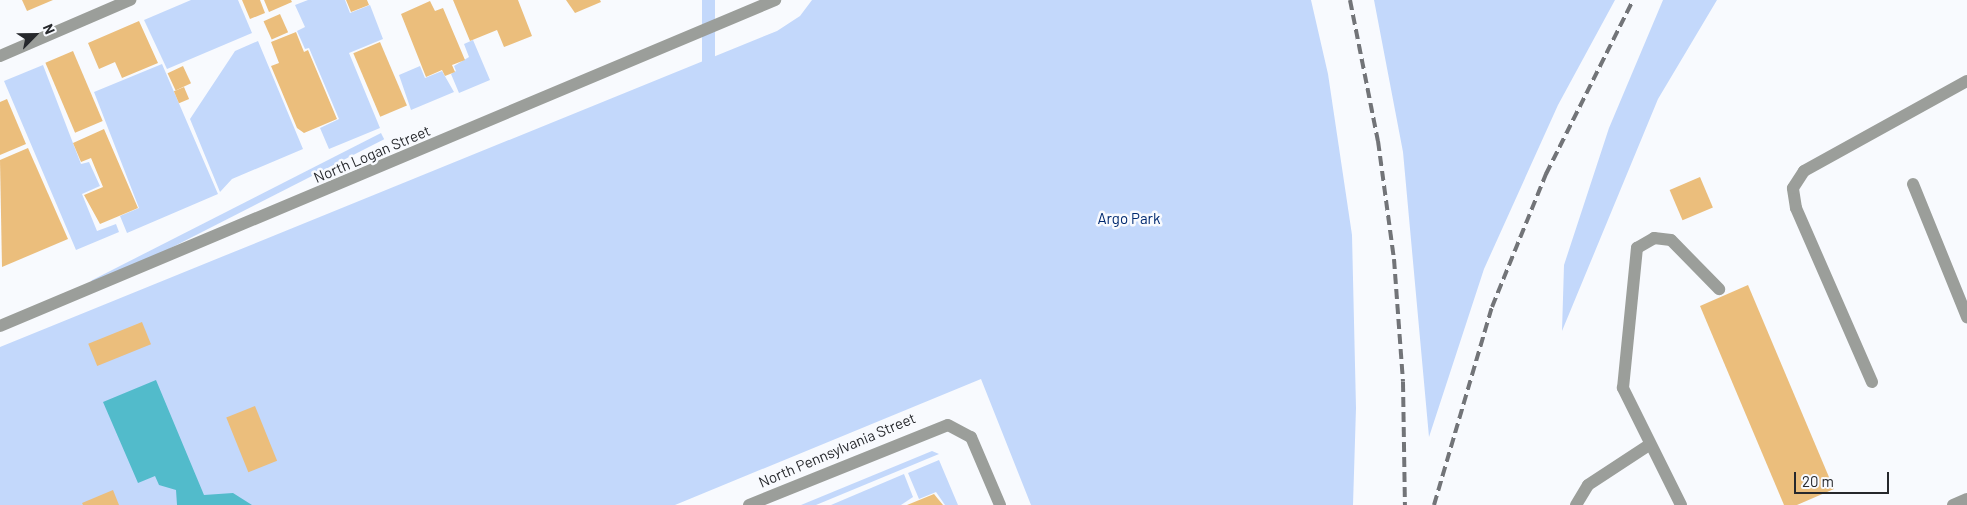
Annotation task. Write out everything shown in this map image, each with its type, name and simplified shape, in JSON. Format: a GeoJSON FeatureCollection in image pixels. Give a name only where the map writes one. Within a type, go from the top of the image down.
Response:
{"type":"FeatureCollection","features":[{"type":"Feature","properties":{"kind":"street"},"geometry":{"type":"LineString","coordinates":[[0,56],[130,0]]}},
{"type":"Feature","properties":{"kind":"street","name":"North Logan Street"},"geometry":{"type":"LineString","coordinates":[[0,326],[756,11],[775,0]]}},
{"type":"Feature","properties":{"kind":"street"},"geometry":{"type":"LineString","coordinates":[[1872,382],[1796,208],[1793,188],[1804,171],[1967,81]]}},
{"type":"Feature","properties":{"kind":"street"},"geometry":{"type":"LineString","coordinates":[[1913,184],[1967,317]]}},
{"type":"Feature","properties":{"kind":"street"},"geometry":{"type":"LineString","coordinates":[[1680,505],[1623,388],[1637,248],[1654,238],[1671,240],[1719,289]]}},
{"type":"Feature","properties":{"kind":"street","name":"North Pennsylvania Street"},"geometry":{"type":"LineString","coordinates":[[749,505],[937,426],[957,427],[971,437],[1000,505]]}},
{"type":"Feature","properties":{"kind":"street"},"geometry":{"type":"LineString","coordinates":[[1576,505],[1588,485],[1650,445]]}},
{"type":"Feature","properties":{"kind":"street"},"geometry":{"type":"LineString","coordinates":[[1953,505],[1967,499]]}},
{"type":"Feature","properties":{"kind":"green space"},"geometry":{"type":"Polygon","coordinates":[[[191,0],[238,0],[252,33],[167,69],[144,20],[191,0]]]}},
{"type":"Feature","properties":{"kind":"green space"},"geometry":{"type":"Polygon","coordinates":[[[308,0],[345,0],[350,13],[370,5],[383,39],[349,53],[380,128],[329,149],[320,128],[339,119],[309,48],[305,49],[297,31],[305,27],[295,5],[308,0]]]}},
{"type":"Feature","properties":{"kind":"green space"},"geometry":{"type":"Polygon","coordinates":[[[702,0],[715,0],[715,203],[702,203],[702,0]]]}},
{"type":"Feature","properties":{"kind":"green space","name":"Argo Park"},"geometry":{"type":"Polygon","coordinates":[[[812,0],[1311,0],[1328,74],[1352,235],[1356,408],[1353,505],[1031,505],[981,379],[675,505],[0,505],[0,347],[777,31],[800,16],[812,0]]]}},
{"type":"Feature","properties":{"kind":"green space"},"geometry":{"type":"Polygon","coordinates":[[[1374,0],[1615,0],[1558,105],[1484,269],[1429,437],[1403,152],[1374,0]]]}},
{"type":"Feature","properties":{"kind":"green space"},"geometry":{"type":"Polygon","coordinates":[[[1663,0],[1717,0],[1658,99],[1562,331],[1564,265],[1609,128],[1663,0]]]}},
{"type":"Feature","properties":{"kind":"green space"},"geometry":{"type":"Polygon","coordinates":[[[473,40],[490,80],[459,93],[451,74],[456,71],[454,66],[469,57],[464,44],[473,40]]]}},
{"type":"Feature","properties":{"kind":"green space"},"geometry":{"type":"Polygon","coordinates":[[[258,41],[303,149],[232,179],[220,192],[190,119],[235,51],[258,41]]]}},
{"type":"Feature","properties":{"kind":"green space"},"geometry":{"type":"Polygon","coordinates":[[[162,64],[218,194],[127,233],[120,216],[139,208],[94,92],[162,64]]]}},
{"type":"Feature","properties":{"kind":"green space"},"geometry":{"type":"Polygon","coordinates":[[[43,65],[81,164],[89,162],[100,186],[82,194],[97,231],[116,224],[119,232],[76,250],[4,81],[43,65]]]}},
{"type":"Feature","properties":{"kind":"green space"},"geometry":{"type":"Polygon","coordinates":[[[420,66],[425,78],[442,71],[454,92],[411,110],[399,75],[420,66]]]}},
{"type":"Feature","properties":{"kind":"green space"},"geometry":{"type":"Polygon","coordinates":[[[381,133],[384,139],[95,287],[91,281],[381,133]]]}},
{"type":"Feature","properties":{"kind":"green space"},"geometry":{"type":"Polygon","coordinates":[[[932,451],[939,454],[816,505],[801,505],[932,451]]]}},
{"type":"Feature","properties":{"kind":"green space"},"geometry":{"type":"Polygon","coordinates":[[[939,460],[958,505],[945,505],[936,492],[919,499],[908,473],[939,460]]]}},
{"type":"Feature","properties":{"kind":"green space"},"geometry":{"type":"Polygon","coordinates":[[[904,474],[913,497],[901,505],[831,505],[904,474]]]}},
{"type":"Feature","properties":{"kind":"shaded area"},"geometry":{"type":"Polygon","coordinates":[[[156,380],[204,495],[233,493],[252,505],[177,505],[176,490],[159,485],[155,476],[138,483],[103,402],[156,380]]]}},
{"type":"Feature","properties":{"kind":"building"},"geometry":{"type":"Polygon","coordinates":[[[22,0],[53,0],[27,11],[22,0]]]}},
{"type":"Feature","properties":{"kind":"building"},"geometry":{"type":"Polygon","coordinates":[[[242,0],[260,0],[265,13],[250,19],[242,0]]]}},
{"type":"Feature","properties":{"kind":"building"},"geometry":{"type":"Polygon","coordinates":[[[264,0],[291,0],[292,2],[269,12],[264,0]]]}},
{"type":"Feature","properties":{"kind":"building"},"geometry":{"type":"Polygon","coordinates":[[[346,0],[367,0],[369,5],[351,12],[346,0]]]}},
{"type":"Feature","properties":{"kind":"building"},"geometry":{"type":"Polygon","coordinates":[[[453,0],[518,0],[532,36],[504,47],[497,30],[470,41],[453,0]]]}},
{"type":"Feature","properties":{"kind":"building"},"geometry":{"type":"Polygon","coordinates":[[[566,0],[600,0],[601,2],[575,13],[566,0]]]}},
{"type":"Feature","properties":{"kind":"building"},"geometry":{"type":"Polygon","coordinates":[[[430,1],[435,11],[443,8],[465,60],[452,65],[455,72],[445,76],[442,70],[426,77],[401,14],[430,1]]]}},
{"type":"Feature","properties":{"kind":"building"},"geometry":{"type":"Polygon","coordinates":[[[280,14],[288,32],[272,40],[264,21],[280,14]]]}},
{"type":"Feature","properties":{"kind":"building"},"geometry":{"type":"Polygon","coordinates":[[[139,21],[158,63],[122,78],[115,62],[99,69],[88,43],[139,21]]]}},
{"type":"Feature","properties":{"kind":"building"},"geometry":{"type":"Polygon","coordinates":[[[296,32],[304,52],[308,50],[337,119],[304,133],[297,128],[271,66],[279,63],[271,42],[296,32]]]}},
{"type":"Feature","properties":{"kind":"building"},"geometry":{"type":"Polygon","coordinates":[[[380,42],[407,106],[380,117],[353,53],[380,42]]]}},
{"type":"Feature","properties":{"kind":"building"},"geometry":{"type":"Polygon","coordinates":[[[73,51],[103,121],[75,133],[45,63],[73,51]]]}},
{"type":"Feature","properties":{"kind":"building"},"geometry":{"type":"Polygon","coordinates":[[[183,66],[191,83],[176,90],[168,73],[183,66]]]}},
{"type":"Feature","properties":{"kind":"building"},"geometry":{"type":"Polygon","coordinates":[[[184,87],[189,99],[179,103],[174,91],[184,87]]]}},
{"type":"Feature","properties":{"kind":"building"},"geometry":{"type":"Polygon","coordinates":[[[7,99],[26,144],[0,155],[0,102],[7,99]]]}},
{"type":"Feature","properties":{"kind":"building"},"geometry":{"type":"Polygon","coordinates":[[[104,129],[138,208],[100,224],[84,195],[103,187],[91,158],[81,162],[73,143],[104,129]]]}},
{"type":"Feature","properties":{"kind":"building"},"geometry":{"type":"Polygon","coordinates":[[[28,148],[68,239],[2,267],[0,160],[28,148]]]}},
{"type":"Feature","properties":{"kind":"building"},"geometry":{"type":"Polygon","coordinates":[[[1700,177],[1713,207],[1683,220],[1670,190],[1700,177]]]}},
{"type":"Feature","properties":{"kind":"building"},"geometry":{"type":"Polygon","coordinates":[[[1748,285],[1834,489],[1797,505],[1784,505],[1700,306],[1748,285]]]}},
{"type":"Feature","properties":{"kind":"building"},"geometry":{"type":"Polygon","coordinates":[[[142,322],[151,344],[97,366],[88,344],[142,322]]]}},
{"type":"Feature","properties":{"kind":"building"},"geometry":{"type":"Polygon","coordinates":[[[255,406],[277,461],[248,472],[226,418],[255,406]]]}},
{"type":"Feature","properties":{"kind":"building"},"geometry":{"type":"Polygon","coordinates":[[[113,490],[119,505],[83,505],[82,503],[113,490]]]}},
{"type":"Feature","properties":{"kind":"building"},"geometry":{"type":"Polygon","coordinates":[[[934,494],[943,505],[907,505],[934,494]]]}},
{"type":"Feature","properties":{"kind":"railway"},"geometry":{"type":"LineString","coordinates":[[1350,0],[1378,141],[1394,259],[1403,382],[1405,505]]}},
{"type":"Feature","properties":{"kind":"railway"},"geometry":{"type":"LineString","coordinates":[[1434,505],[1492,307],[1546,174],[1633,0]]}}]}
